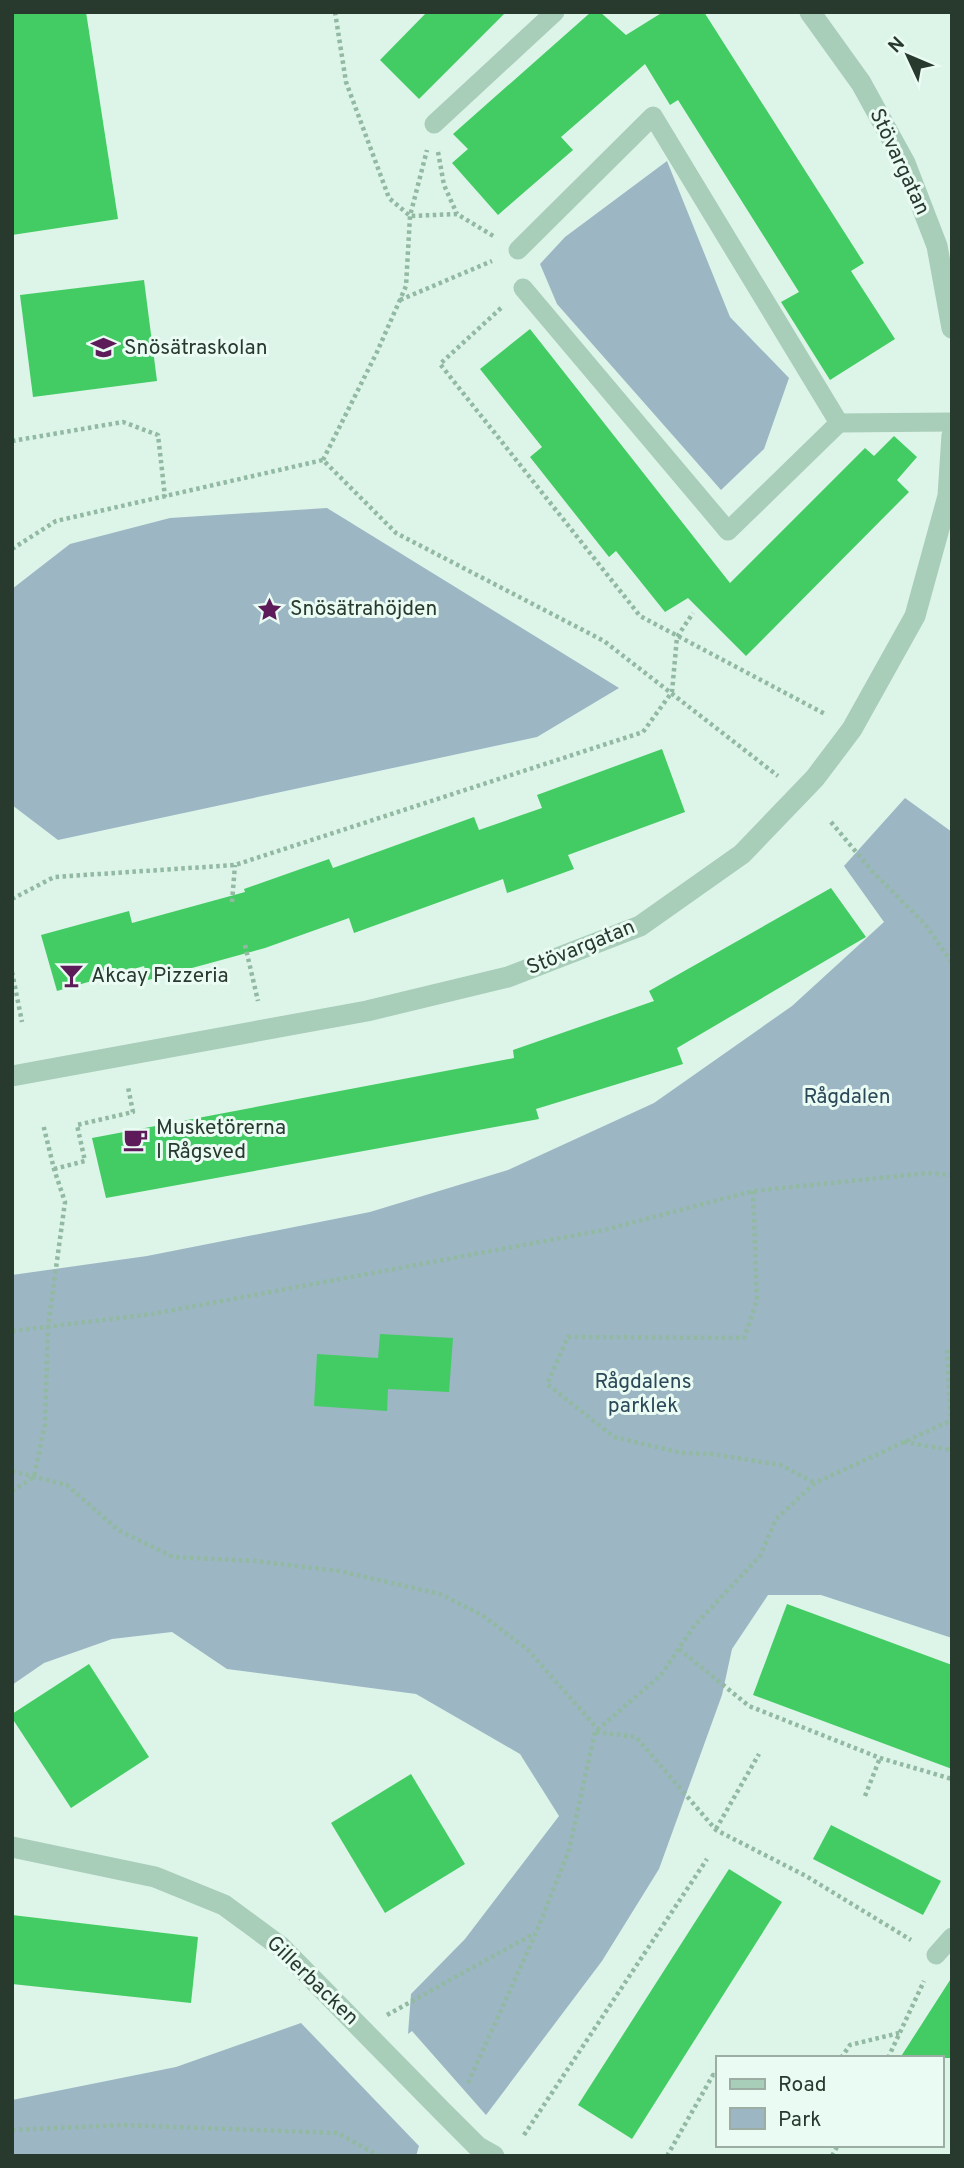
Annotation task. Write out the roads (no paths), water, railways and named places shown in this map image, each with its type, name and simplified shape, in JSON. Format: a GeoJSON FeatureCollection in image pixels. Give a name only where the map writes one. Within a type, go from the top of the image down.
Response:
{"type":"FeatureCollection","features":[{"type":"Feature","properties":{"kind":"street","name":"Stövargatan"},"geometry":{"type":"LineString","coordinates":[[810,12],[861,83],[905,163],[937,246],[952,328]]}},
{"type":"Feature","properties":{"kind":"street","name":"Stövargatan"},"geometry":{"type":"LineString","coordinates":[[12,1076],[367,1011],[482,984],[508,977],[640,926],[742,854],[815,778],[852,729],[915,616],[948,496],[952,435]]}},
{"type":"Feature","properties":{"kind":"street","name":"Gillerbacken"},"geometry":{"type":"LineString","coordinates":[[12,1847],[155,1877],[225,1905],[281,1947],[478,2147],[494,2156]]}},
{"type":"Feature","properties":{"kind":"lane"},"geometry":{"type":"LineString","coordinates":[[434,124],[555,12]]}},
{"type":"Feature","properties":{"kind":"lane"},"geometry":{"type":"LineString","coordinates":[[518,250],[653,116],[839,423]]}},
{"type":"Feature","properties":{"kind":"lane"},"geometry":{"type":"LineString","coordinates":[[523,288],[728,531],[839,423],[952,422]]}},
{"type":"Feature","properties":{"kind":"lane"},"geometry":{"type":"LineString","coordinates":[[936,1955],[952,1937]]}},
{"type":"Feature","properties":{"kind":"place","name":"Snösätraskolan"},"geometry":{"type":"Point","coordinates":[104,348]}},
{"type":"Feature","properties":{"kind":"place","name":"Snösätrahöjden"},"geometry":{"type":"Point","coordinates":[270,609]}},
{"type":"Feature","properties":{"kind":"place","name":"Akcay Pizzeria"},"geometry":{"type":"Point","coordinates":[71,976]}},
{"type":"Feature","properties":{"kind":"place","name":"Musketörerna I Rågsved"},"geometry":{"type":"Point","coordinates":[136,1140]}},
{"type":"Feature","properties":{"kind":"park label","name":"Rågdalen"},"geometry":{"type":"Point","coordinates":[847,1097]}},
{"type":"Feature","properties":{"kind":"park label","name":"Rågdalens parklek"},"geometry":{"type":"Point","coordinates":[643,1394]}}]}
